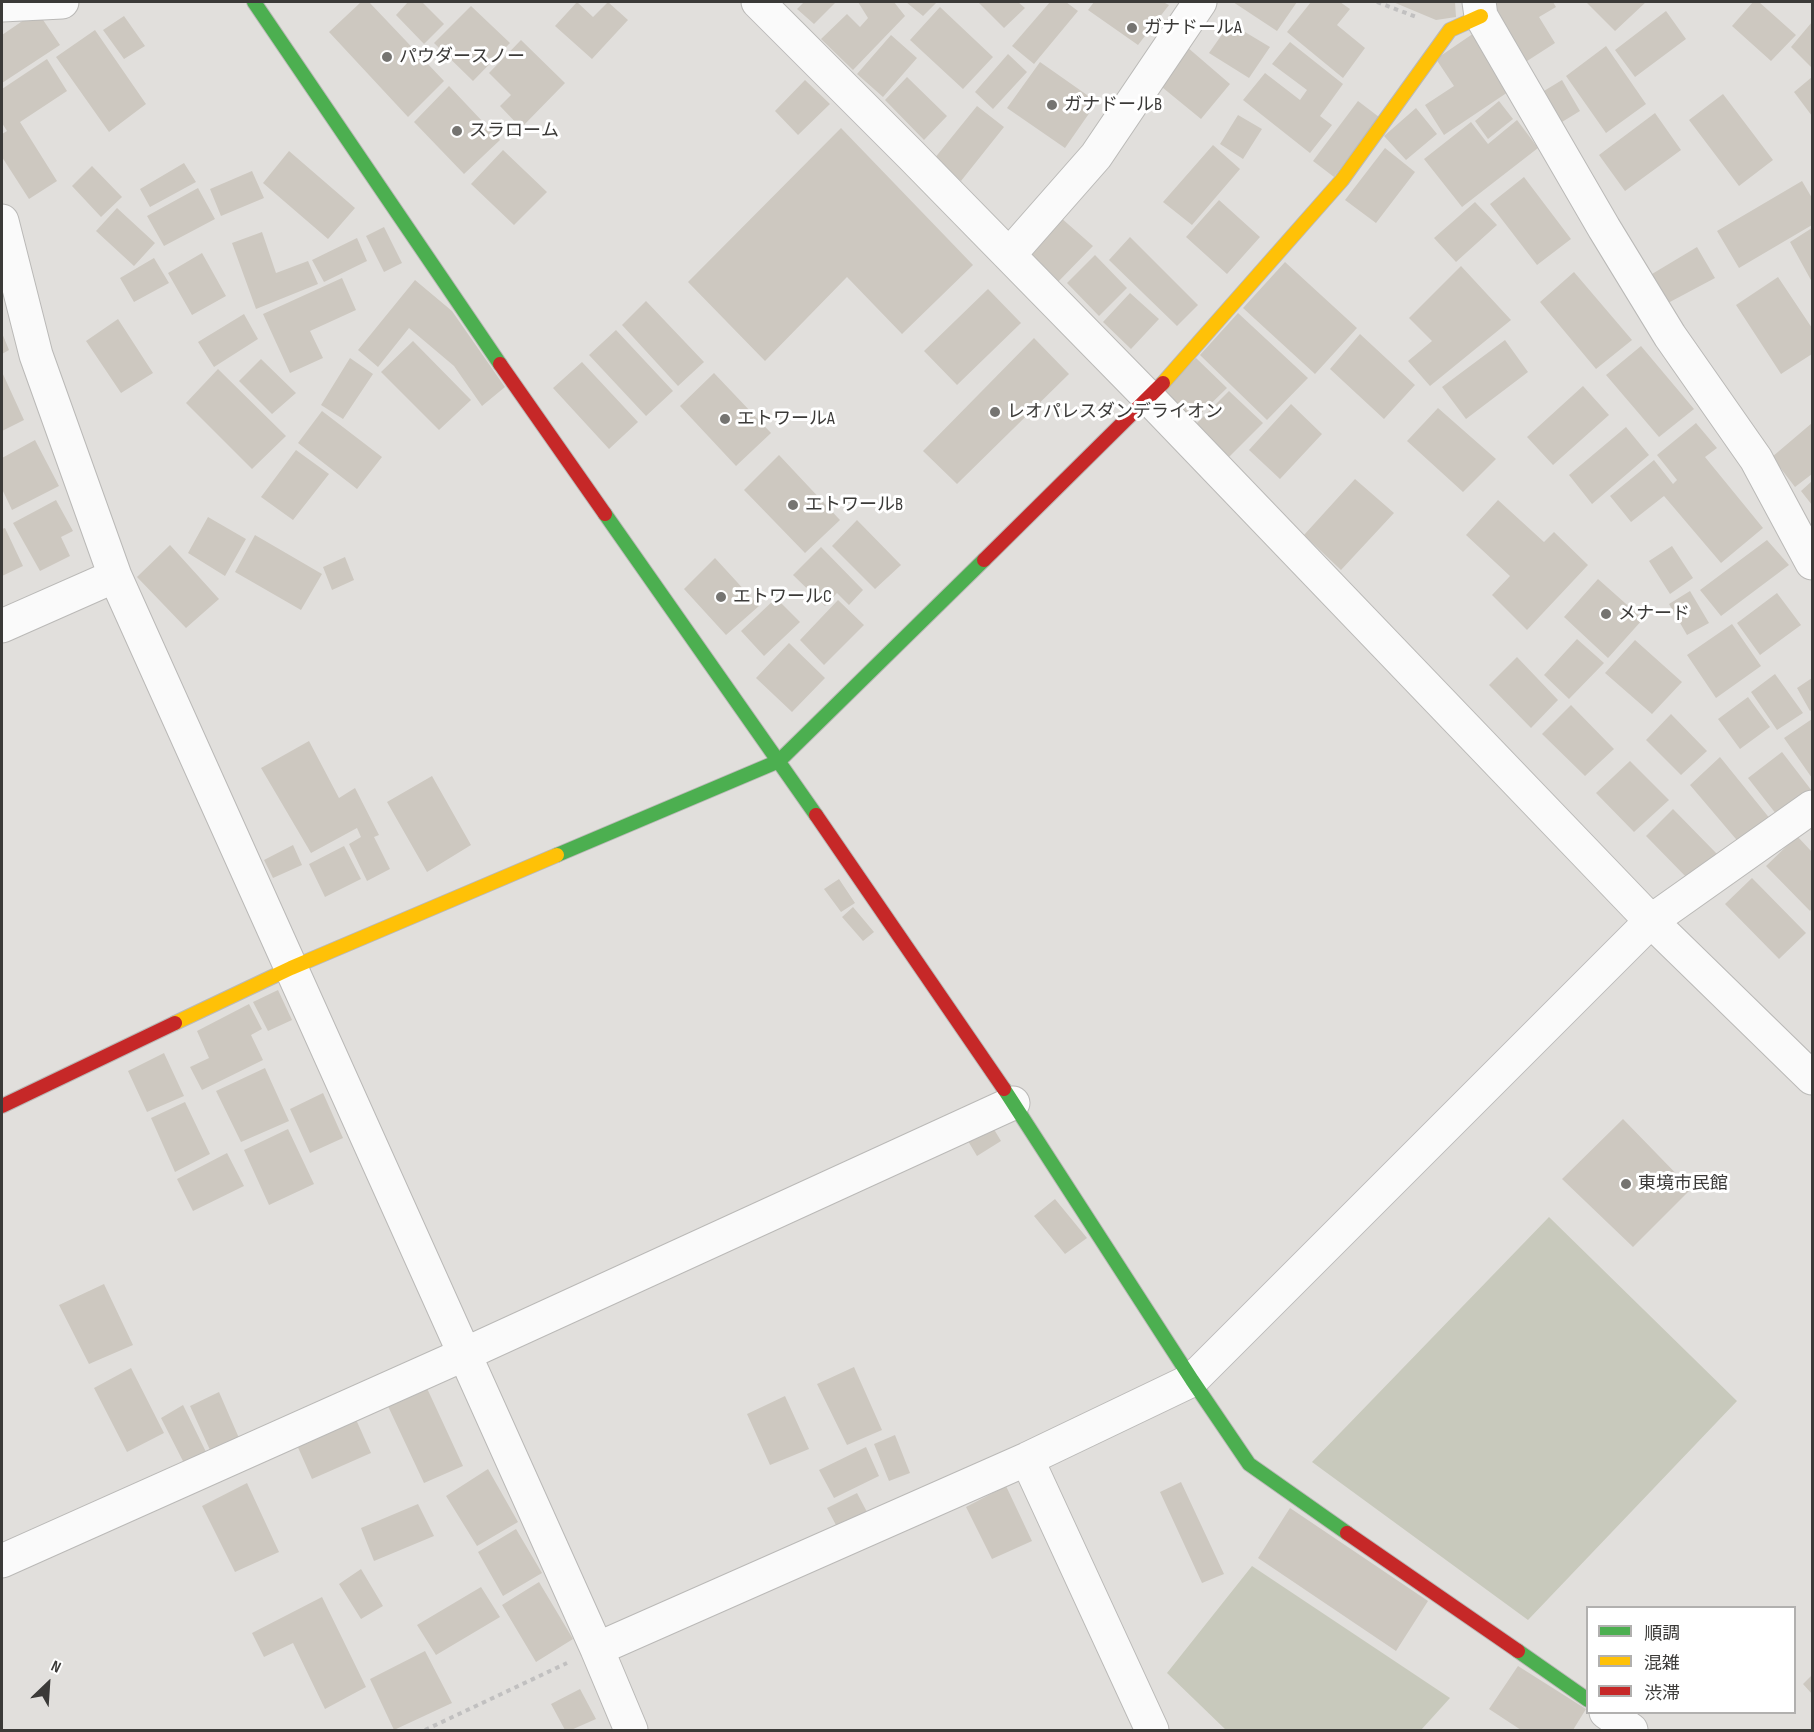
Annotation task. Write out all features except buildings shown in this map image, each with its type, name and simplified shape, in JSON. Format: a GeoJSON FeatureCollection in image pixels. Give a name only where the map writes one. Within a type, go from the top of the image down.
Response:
{"type":"FeatureCollection","features":[{"type":"Feature","properties":{"kind":"street"},"geometry":{"type":"LineString","coordinates":[[2,5],[62,2]]}},
{"type":"Feature","properties":{"kind":"street"},"geometry":{"type":"LineString","coordinates":[[254,2],[530,408],[779,761],[1013,1103],[1249,1464],[1586,1699]]}},
{"type":"Feature","properties":{"kind":"street"},"geometry":{"type":"LineString","coordinates":[[758,2],[1149,398],[1651,921],[1812,1078]]}},
{"type":"Feature","properties":{"kind":"street"},"geometry":{"type":"LineString","coordinates":[[1009,255],[1096,156],[1200,2]]}},
{"type":"Feature","properties":{"kind":"street"},"geometry":{"type":"LineString","coordinates":[[2,1106],[291,968],[779,761],[1149,398],[1342,180],[1450,30],[1480,9],[1604,228],[1670,336],[1756,459],[1812,563]]}},
{"type":"Feature","properties":{"kind":"street"},"geometry":{"type":"LineString","coordinates":[[2,221],[6,260],[36,355],[115,576],[597,1649],[631,1731]]}},
{"type":"Feature","properties":{"kind":"street"},"geometry":{"type":"LineString","coordinates":[[2,626],[115,576]]}},
{"type":"Feature","properties":{"kind":"street"},"geometry":{"type":"LineString","coordinates":[[597,1649],[1027,1458],[1192,1380],[1651,921],[1812,807]]}},
{"type":"Feature","properties":{"kind":"street"},"geometry":{"type":"LineString","coordinates":[[2,1561],[465,1354],[1013,1103]]}},
{"type":"Feature","properties":{"kind":"street"},"geometry":{"type":"LineString","coordinates":[[1027,1458],[1152,1731]]}},
{"type":"Feature","properties":{"kind":"street"},"geometry":{"type":"LineString","coordinates":[[1607,1714],[1631,1731]]}},
{"type":"Feature","properties":{"kind":"path"},"geometry":{"type":"LineString","coordinates":[[1377,2],[1450,30]]}},
{"type":"Feature","properties":{"kind":"path"},"geometry":{"type":"LineString","coordinates":[[425,1731],[597,1649]]}},
{"type":"Feature","properties":{"kind":"shaded area"},"geometry":{"type":"Polygon","coordinates":[[[1549,1217],[1737,1401],[1528,1620],[1312,1462],[1549,1217]]]}},
{"type":"Feature","properties":{"kind":"shaded area"},"geometry":{"type":"Polygon","coordinates":[[[1252,1566],[1450,1698],[1421,1730],[1226,1730],[1167,1673],[1252,1566]]]}},
{"type":"Feature","properties":{"kind":"traffic: fast"},"geometry":{"type":"LineString","coordinates":[[254,2],[500,364]]}},
{"type":"Feature","properties":{"kind":"traffic: fast"},"geometry":{"type":"LineString","coordinates":[[605,514],[816,815]]}},
{"type":"Feature","properties":{"kind":"traffic: fast"},"geometry":{"type":"LineString","coordinates":[[557,855],[779,761],[984,560]]}},
{"type":"Feature","properties":{"kind":"traffic: fast"},"geometry":{"type":"LineString","coordinates":[[1004,1089],[1249,1464],[1347,1533]]}},
{"type":"Feature","properties":{"kind":"traffic: fast"},"geometry":{"type":"LineString","coordinates":[[1518,1651],[1586,1699]]}},
{"type":"Feature","properties":{"kind":"traffic: slow"},"geometry":{"type":"LineString","coordinates":[[1163,383],[1342,180],[1450,30],[1481,16]]}},
{"type":"Feature","properties":{"kind":"traffic: slow"},"geometry":{"type":"LineString","coordinates":[[175,1023],[291,968],[557,855]]}},
{"type":"Feature","properties":{"kind":"traffic: jam"},"geometry":{"type":"LineString","coordinates":[[500,364],[605,514]]}},
{"type":"Feature","properties":{"kind":"traffic: jam"},"geometry":{"type":"LineString","coordinates":[[984,560],[1163,383]]}},
{"type":"Feature","properties":{"kind":"traffic: jam"},"geometry":{"type":"LineString","coordinates":[[816,815],[1004,1089]]}},
{"type":"Feature","properties":{"kind":"traffic: jam"},"geometry":{"type":"LineString","coordinates":[[2,1106],[175,1023]]}},
{"type":"Feature","properties":{"kind":"traffic: jam"},"geometry":{"type":"LineString","coordinates":[[1347,1533],[1518,1651]]}},
{"type":"Feature","properties":{"kind":"place","name":"ガナドールA"},"geometry":{"type":"Point","coordinates":[1132,28]}},
{"type":"Feature","properties":{"kind":"place","name":"パウダースノー"},"geometry":{"type":"Point","coordinates":[387,57]}},
{"type":"Feature","properties":{"kind":"place","name":"ガナドールB"},"geometry":{"type":"Point","coordinates":[1052,105]}},
{"type":"Feature","properties":{"kind":"place","name":"スラローム"},"geometry":{"type":"Point","coordinates":[457,131]}},
{"type":"Feature","properties":{"kind":"place","name":"レオパレスダンデライオン"},"geometry":{"type":"Point","coordinates":[995,412]}},
{"type":"Feature","properties":{"kind":"place","name":"エトワールA"},"geometry":{"type":"Point","coordinates":[725,419]}},
{"type":"Feature","properties":{"kind":"place","name":"エトワールB"},"geometry":{"type":"Point","coordinates":[793,505]}},
{"type":"Feature","properties":{"kind":"place","name":"エトワールC"},"geometry":{"type":"Point","coordinates":[721,597]}},
{"type":"Feature","properties":{"kind":"place","name":"メナード"},"geometry":{"type":"Point","coordinates":[1606,614]}},
{"type":"Feature","properties":{"kind":"place","name":"東境市民館"},"geometry":{"type":"Point","coordinates":[1626,1184]}}]}
